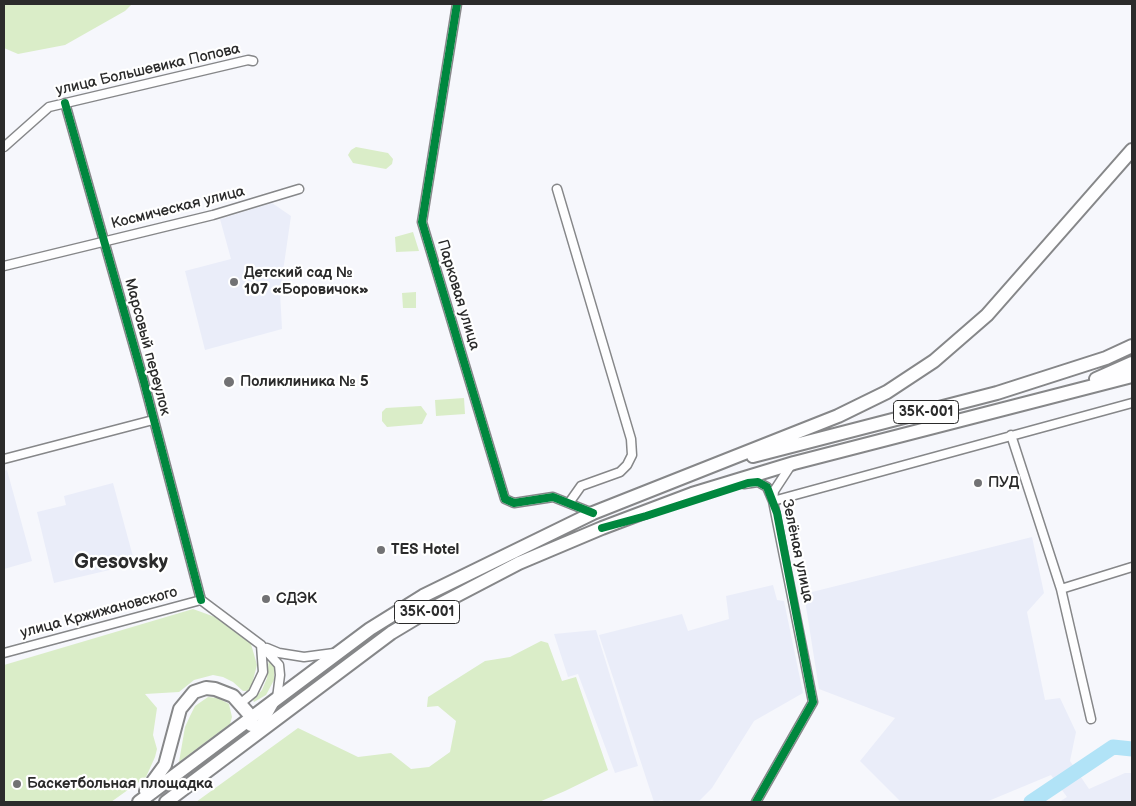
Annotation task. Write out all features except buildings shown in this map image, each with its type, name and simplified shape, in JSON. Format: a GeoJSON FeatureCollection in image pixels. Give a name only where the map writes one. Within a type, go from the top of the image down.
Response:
{"type":"FeatureCollection","features":[{"type":"Feature","properties":{"kind":"main road"},"geometry":{"type":"LineString","coordinates":[[716,466],[838,416],[887,392],[934,361],[971,331],[1012,289],[1132,150]]}},
{"type":"Feature","properties":{"kind":"main road","name":"35К-001"},"geometry":{"type":"LineString","coordinates":[[139,802],[370,629],[423,596],[593,513],[716,466],[997,393],[1106,358],[1132,346]]}},
{"type":"Feature","properties":{"kind":"main road"},"geometry":{"type":"LineString","coordinates":[[1066,392],[1132,363]]}},
{"type":"Feature","properties":{"kind":"main road","name":"35К-001"},"geometry":{"type":"LineString","coordinates":[[166,802],[391,633],[431,609],[519,563],[602,528],[692,494],[794,463],[1132,376]]}},
{"type":"Feature","properties":{"kind":"main road"},"geometry":{"type":"LineString","coordinates":[[139,802],[165,765],[177,717],[188,697],[194,692],[206,688],[215,689],[224,692],[241,703],[251,717],[250,727],[241,740],[192,782]]}},
{"type":"Feature","properties":{"kind":"street","name":"Парковая улица"},"geometry":{"type":"LineString","coordinates":[[457,4],[422,222],[505,499],[514,504],[553,497],[593,513]]}},
{"type":"Feature","properties":{"kind":"street","name":"улица Большевика Попова"},"geometry":{"type":"LineString","coordinates":[[4,147],[49,107],[248,60],[253,61]]}},
{"type":"Feature","properties":{"kind":"street","name":"Марсовый переулок"},"geometry":{"type":"LineString","coordinates":[[65,103],[153,420],[200,600]]}},
{"type":"Feature","properties":{"kind":"street","name":"Космическая улица"},"geometry":{"type":"LineString","coordinates":[[4,266],[213,215],[299,189]]}},
{"type":"Feature","properties":{"kind":"street"},"geometry":{"type":"LineString","coordinates":[[557,189],[631,439],[632,455],[628,465],[620,472],[581,486],[569,503]]}},
{"type":"Feature","properties":{"kind":"street"},"geometry":{"type":"LineString","coordinates":[[772,497],[1132,403]]}},
{"type":"Feature","properties":{"kind":"street"},"geometry":{"type":"LineString","coordinates":[[4,459],[153,420]]}},
{"type":"Feature","properties":{"kind":"street"},"geometry":{"type":"LineString","coordinates":[[1011,435],[1061,589],[1091,719]]}},
{"type":"Feature","properties":{"kind":"street"},"geometry":{"type":"LineString","coordinates":[[772,497],[778,482],[794,463]]}},
{"type":"Feature","properties":{"kind":"street","name":"Зелёная улица"},"geometry":{"type":"LineString","coordinates":[[602,528],[748,483],[758,482],[767,487],[772,497],[813,702],[756,802]]}},
{"type":"Feature","properties":{"kind":"street"},"geometry":{"type":"LineString","coordinates":[[1061,589],[1132,567]]}},
{"type":"Feature","properties":{"kind":"street"},"geometry":{"type":"LineString","coordinates":[[200,600],[261,645],[279,653],[304,657],[341,652]]}},
{"type":"Feature","properties":{"kind":"street","name":"улица Кржижановского"},"geometry":{"type":"LineString","coordinates":[[4,653],[200,600]]}},
{"type":"Feature","properties":{"kind":"street"},"geometry":{"type":"LineString","coordinates":[[241,740],[262,722],[277,698],[280,676],[278,665],[261,645]]}},
{"type":"Feature","properties":{"kind":"street"},"geometry":{"type":"LineString","coordinates":[[241,703],[253,693],[263,672],[264,660],[261,645]]}},
{"type":"Feature","properties":{"kind":"shaded area","name":"Детский сад № 107 «Боровичок»"},"geometry":{"type":"Polygon","coordinates":[[[272,203],[291,216],[280,292],[282,329],[205,350],[185,271],[231,259],[220,219],[272,203]]]}},
{"type":"Feature","properties":{"kind":"shaded area"},"geometry":{"type":"Polygon","coordinates":[[[7,470],[32,561],[4,569],[4,471],[7,470]]]}},
{"type":"Feature","properties":{"kind":"shaded area"},"geometry":{"type":"Polygon","coordinates":[[[113,483],[135,564],[54,583],[37,512],[66,505],[64,496],[113,483]]]}},
{"type":"Feature","properties":{"kind":"shaded area"},"geometry":{"type":"Polygon","coordinates":[[[1032,537],[1044,593],[1027,612],[1045,700],[1060,698],[1076,732],[1070,761],[1089,789],[1125,773],[1132,773],[1132,802],[1059,802],[1067,797],[1051,775],[986,802],[901,802],[860,761],[895,718],[819,689],[804,594],[1032,537]]]}},
{"type":"Feature","properties":{"kind":"shaded area"},"geometry":{"type":"Polygon","coordinates":[[[773,585],[777,600],[784,601],[803,693],[754,721],[712,788],[698,802],[665,802],[662,800],[654,802],[599,635],[682,614],[688,631],[729,619],[726,596],[773,585]]]}},
{"type":"Feature","properties":{"kind":"shaded area"},"geometry":{"type":"Polygon","coordinates":[[[596,630],[638,766],[615,773],[578,674],[568,677],[554,634],[596,630]]]}},
{"type":"Feature","properties":{"kind":"green space"},"geometry":{"type":"Polygon","coordinates":[[[4,4],[132,4],[125,11],[65,45],[18,54],[4,48],[4,4]]]}},
{"type":"Feature","properties":{"kind":"green space"},"geometry":{"type":"Polygon","coordinates":[[[356,147],[388,153],[393,159],[392,164],[386,169],[353,163],[348,155],[356,147]]]}},
{"type":"Feature","properties":{"kind":"green space"},"geometry":{"type":"Polygon","coordinates":[[[413,232],[419,251],[396,252],[395,237],[413,232]]]}},
{"type":"Feature","properties":{"kind":"green space"},"geometry":{"type":"Polygon","coordinates":[[[416,292],[416,308],[403,308],[402,293],[416,292]]]}},
{"type":"Feature","properties":{"kind":"green space"},"geometry":{"type":"Polygon","coordinates":[[[464,398],[465,414],[436,416],[435,400],[464,398]]]}},
{"type":"Feature","properties":{"kind":"green space"},"geometry":{"type":"Polygon","coordinates":[[[421,406],[427,414],[422,424],[387,427],[382,421],[382,412],[386,408],[421,406]]]}},
{"type":"Feature","properties":{"kind":"green space"},"geometry":{"type":"Polygon","coordinates":[[[193,609],[215,617],[251,644],[257,665],[251,688],[243,691],[233,682],[213,675],[194,680],[179,692],[145,694],[157,708],[153,735],[157,749],[155,757],[146,777],[111,802],[4,802],[4,665],[193,609]]]}},
{"type":"Feature","properties":{"kind":"green space"},"geometry":{"type":"Polygon","coordinates":[[[541,641],[548,643],[562,681],[576,677],[608,770],[565,791],[539,802],[196,802],[298,728],[358,757],[391,753],[411,769],[429,767],[450,752],[456,721],[438,706],[427,707],[428,697],[485,661],[510,657],[541,641]]]}},
{"type":"Feature","properties":{"kind":"green space"},"geometry":{"type":"Polygon","coordinates":[[[269,658],[275,667],[274,680],[266,695],[254,702],[253,700],[262,690],[267,678],[269,658]]]}},
{"type":"Feature","properties":{"kind":"green space"},"geometry":{"type":"Polygon","coordinates":[[[208,697],[218,698],[229,704],[232,717],[230,724],[179,762],[185,727],[195,706],[208,697]]]}},
{"type":"Feature","properties":{"kind":"waterway"},"geometry":{"type":"LineString","coordinates":[[1031,802],[1113,747],[1132,749]]}},
{"type":"Feature","properties":{"kind":"cycle path"},"geometry":{"type":"LineString","coordinates":[[457,4],[422,222],[505,499],[514,503],[553,497],[593,513]]}},
{"type":"Feature","properties":{"kind":"cycle path"},"geometry":{"type":"LineString","coordinates":[[65,103],[144,382],[201,600]]}},
{"type":"Feature","properties":{"kind":"cycle path"},"geometry":{"type":"LineString","coordinates":[[602,528],[748,483],[758,482],[767,487],[777,513],[813,702],[756,802]]}},
{"type":"Feature","properties":{"kind":"place","name":"Детский сад № 107 «Боровичок»"},"geometry":{"type":"Point","coordinates":[234,282]}},
{"type":"Feature","properties":{"kind":"place","name":"Поликлиника № 5"},"geometry":{"type":"Point","coordinates":[229,382]}},
{"type":"Feature","properties":{"kind":"place","name":"ПУД"},"geometry":{"type":"Point","coordinates":[978,483]}},
{"type":"Feature","properties":{"kind":"place","name":"TES Hotel"},"geometry":{"type":"Point","coordinates":[381,550]}},
{"type":"Feature","properties":{"kind":"place","name":"СДЭК"},"geometry":{"type":"Point","coordinates":[266,599]}},
{"type":"Feature","properties":{"kind":"place","name":"Баскетбольная площадка"},"geometry":{"type":"Point","coordinates":[17,784]}},
{"type":"Feature","properties":{"kind":"district","name":"Gresovsky"},"geometry":{"type":"Point","coordinates":[121,563]}}]}
